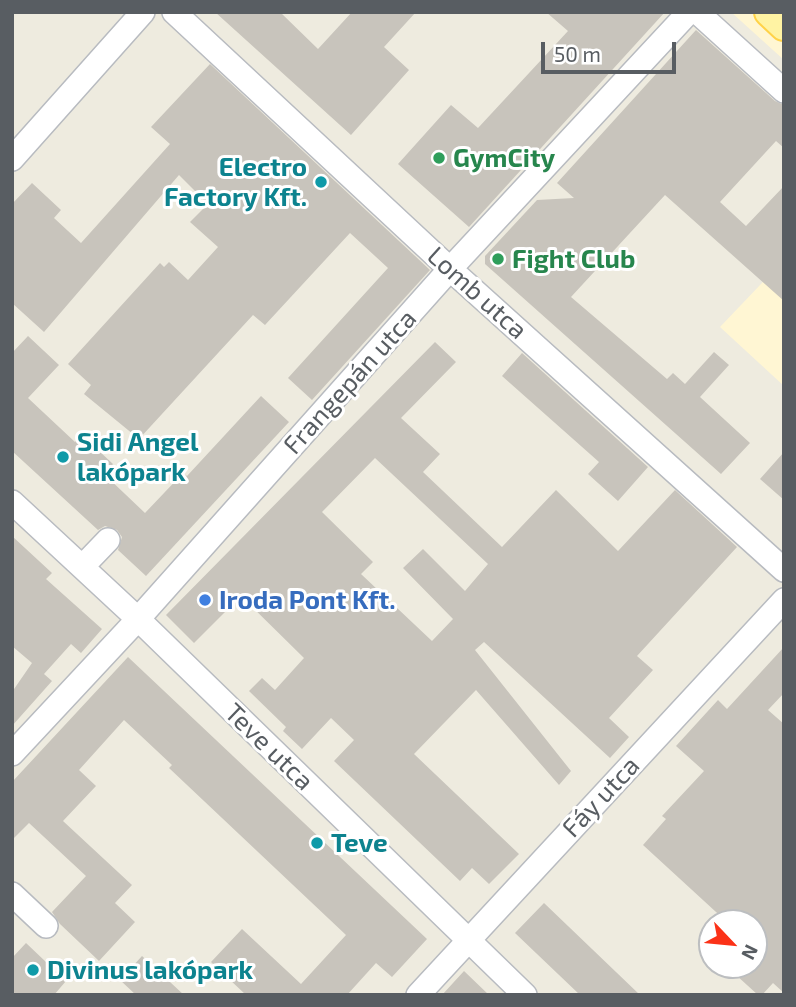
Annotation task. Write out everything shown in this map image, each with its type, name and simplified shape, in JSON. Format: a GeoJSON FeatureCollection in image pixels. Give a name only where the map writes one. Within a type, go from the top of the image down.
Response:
{"type":"FeatureCollection","features":[{"type":"Feature","properties":{"kind":"main road"},"geometry":{"type":"LineString","coordinates":[[769,12],[784,26]]}},
{"type":"Feature","properties":{"kind":"street"},"geometry":{"type":"LineString","coordinates":[[12,159],[143,12]]}},
{"type":"Feature","properties":{"kind":"street","name":"Lomb utca"},"geometry":{"type":"LineString","coordinates":[[174,12],[450,269],[784,570]]}},
{"type":"Feature","properties":{"kind":"street","name":"Frangepán utca"},"geometry":{"type":"LineString","coordinates":[[12,754],[138,619],[450,269],[689,12]]}},
{"type":"Feature","properties":{"kind":"street"},"geometry":{"type":"LineString","coordinates":[[697,12],[784,91]]}},
{"type":"Feature","properties":{"kind":"street","name":"Teve utca"},"geometry":{"type":"LineString","coordinates":[[12,502],[138,619],[525,995]]}},
{"type":"Feature","properties":{"kind":"street"},"geometry":{"type":"LineString","coordinates":[[82,567],[107,540]]}},
{"type":"Feature","properties":{"kind":"street","name":"Fáy utca"},"geometry":{"type":"LineString","coordinates":[[418,995],[784,600]]}},
{"type":"Feature","properties":{"kind":"street"},"geometry":{"type":"LineString","coordinates":[[12,894],[46,926]]}},
{"type":"Feature","properties":{"kind":"shaded area"},"geometry":{"type":"Polygon","coordinates":[[[731,12],[784,12],[784,60],[731,12]]]}},
{"type":"Feature","properties":{"kind":"shaded area"},"geometry":{"type":"Polygon","coordinates":[[[784,248],[784,386],[720,327],[782,262],[784,248]]]}},
{"type":"Feature","properties":{"kind":"building"},"geometry":{"type":"Polygon","coordinates":[[[215,12],[280,12],[318,49],[352,12],[416,12],[384,47],[409,70],[351,135],[215,12]]]}},
{"type":"Feature","properties":{"kind":"building"},"geometry":{"type":"Polygon","coordinates":[[[546,12],[665,12],[469,227],[398,164],[451,105],[478,128],[568,31],[546,12]]]}},
{"type":"Feature","properties":{"kind":"building"},"geometry":{"type":"Polygon","coordinates":[[[696,30],[775,101],[784,105],[784,148],[776,141],[720,202],[746,226],[784,186],[784,301],[665,195],[571,297],[667,379],[673,373],[685,384],[714,352],[729,365],[700,397],[750,443],[721,474],[485,264],[485,256],[537,200],[574,198],[557,183],[696,30]]]}},
{"type":"Feature","properties":{"kind":"building"},"geometry":{"type":"Polygon","coordinates":[[[210,64],[430,270],[312,400],[288,378],[388,268],[350,233],[265,325],[253,315],[139,439],[84,394],[91,385],[68,364],[160,263],[164,267],[169,262],[188,280],[218,247],[190,222],[208,204],[179,175],[44,332],[12,303],[12,204],[32,183],[61,210],[54,218],[81,243],[170,144],[151,127],[210,64]]]}},
{"type":"Feature","properties":{"kind":"building","name":"Sidi Angel lakópark"},"geometry":{"type":"Polygon","coordinates":[[[28,336],[59,365],[28,398],[75,442],[82,435],[113,464],[104,474],[145,513],[183,473],[187,476],[261,396],[289,422],[146,576],[118,550],[122,537],[117,530],[105,526],[98,530],[12,451],[12,353],[28,336]]]}},
{"type":"Feature","properties":{"kind":"building"},"geometry":{"type":"Polygon","coordinates":[[[435,342],[456,362],[401,418],[440,454],[423,472],[502,547],[556,490],[618,551],[675,490],[737,547],[637,656],[653,670],[609,718],[629,737],[610,758],[484,642],[475,650],[571,771],[559,785],[476,690],[414,754],[519,854],[489,884],[472,868],[460,881],[334,761],[354,740],[331,718],[302,749],[283,731],[286,727],[249,691],[262,678],[275,690],[304,658],[241,596],[194,643],[166,615],[435,342]],[[375,458],[322,512],[373,562],[361,574],[432,641],[453,619],[403,568],[423,549],[465,591],[488,564],[375,458]]]}},
{"type":"Feature","properties":{"kind":"building"},"geometry":{"type":"Polygon","coordinates":[[[522,353],[648,467],[618,501],[588,474],[599,462],[502,376],[522,353]]]}},
{"type":"Feature","properties":{"kind":"building"},"geometry":{"type":"Polygon","coordinates":[[[784,452],[784,500],[760,479],[784,452]]]}},
{"type":"Feature","properties":{"kind":"building"},"geometry":{"type":"Polygon","coordinates":[[[12,536],[52,573],[46,579],[102,629],[81,653],[71,644],[44,674],[52,681],[12,726],[12,692],[32,663],[12,646],[12,536]]]}},
{"type":"Feature","properties":{"kind":"building"},"geometry":{"type":"Polygon","coordinates":[[[784,647],[784,693],[768,710],[784,724],[784,993],[773,983],[762,995],[758,995],[740,979],[768,979],[768,909],[713,909],[643,845],[666,819],[662,816],[704,771],[676,746],[718,700],[727,709],[784,647]]]}},
{"type":"Feature","properties":{"kind":"building"},"geometry":{"type":"Polygon","coordinates":[[[128,657],[427,939],[392,977],[376,963],[347,995],[246,995],[211,962],[242,929],[301,984],[346,935],[169,768],[172,765],[124,720],[79,770],[96,786],[63,821],[132,885],[115,903],[135,922],[99,961],[60,924],[52,912],[86,876],[29,823],[12,840],[12,782],[128,657]]]}},
{"type":"Feature","properties":{"kind":"building"},"geometry":{"type":"Polygon","coordinates":[[[544,903],[640,995],[580,995],[515,933],[544,903]]]}},
{"type":"Feature","properties":{"kind":"building","name":"Divinus lakópark"},"geometry":{"type":"Polygon","coordinates":[[[26,943],[66,981],[54,995],[12,995],[12,958],[26,943]]]}},
{"type":"Feature","properties":{"kind":"building"},"geometry":{"type":"Polygon","coordinates":[[[142,956],[184,995],[136,995],[120,980],[142,956]]]}},
{"type":"Feature","properties":{"kind":"building"},"geometry":{"type":"Polygon","coordinates":[[[464,971],[489,995],[442,995],[464,971]]]}},
{"type":"Feature","properties":{"kind":"place","name":"GymCity"},"geometry":{"type":"Point","coordinates":[439,158]}},
{"type":"Feature","properties":{"kind":"place","name":"Electro Factory Kft."},"geometry":{"type":"Point","coordinates":[321,182]}},
{"type":"Feature","properties":{"kind":"place","name":"Fight Club"},"geometry":{"type":"Point","coordinates":[498,259]}},
{"type":"Feature","properties":{"kind":"place","name":"Sidi Angel lakópark"},"geometry":{"type":"Point","coordinates":[63,457]}},
{"type":"Feature","properties":{"kind":"place","name":"Iroda Pont Kft."},"geometry":{"type":"Point","coordinates":[205,600]}},
{"type":"Feature","properties":{"kind":"place","name":"Teve"},"geometry":{"type":"Point","coordinates":[317,843]}},
{"type":"Feature","properties":{"kind":"place","name":"Divinus lakópark"},"geometry":{"type":"Point","coordinates":[33,970]}}]}
